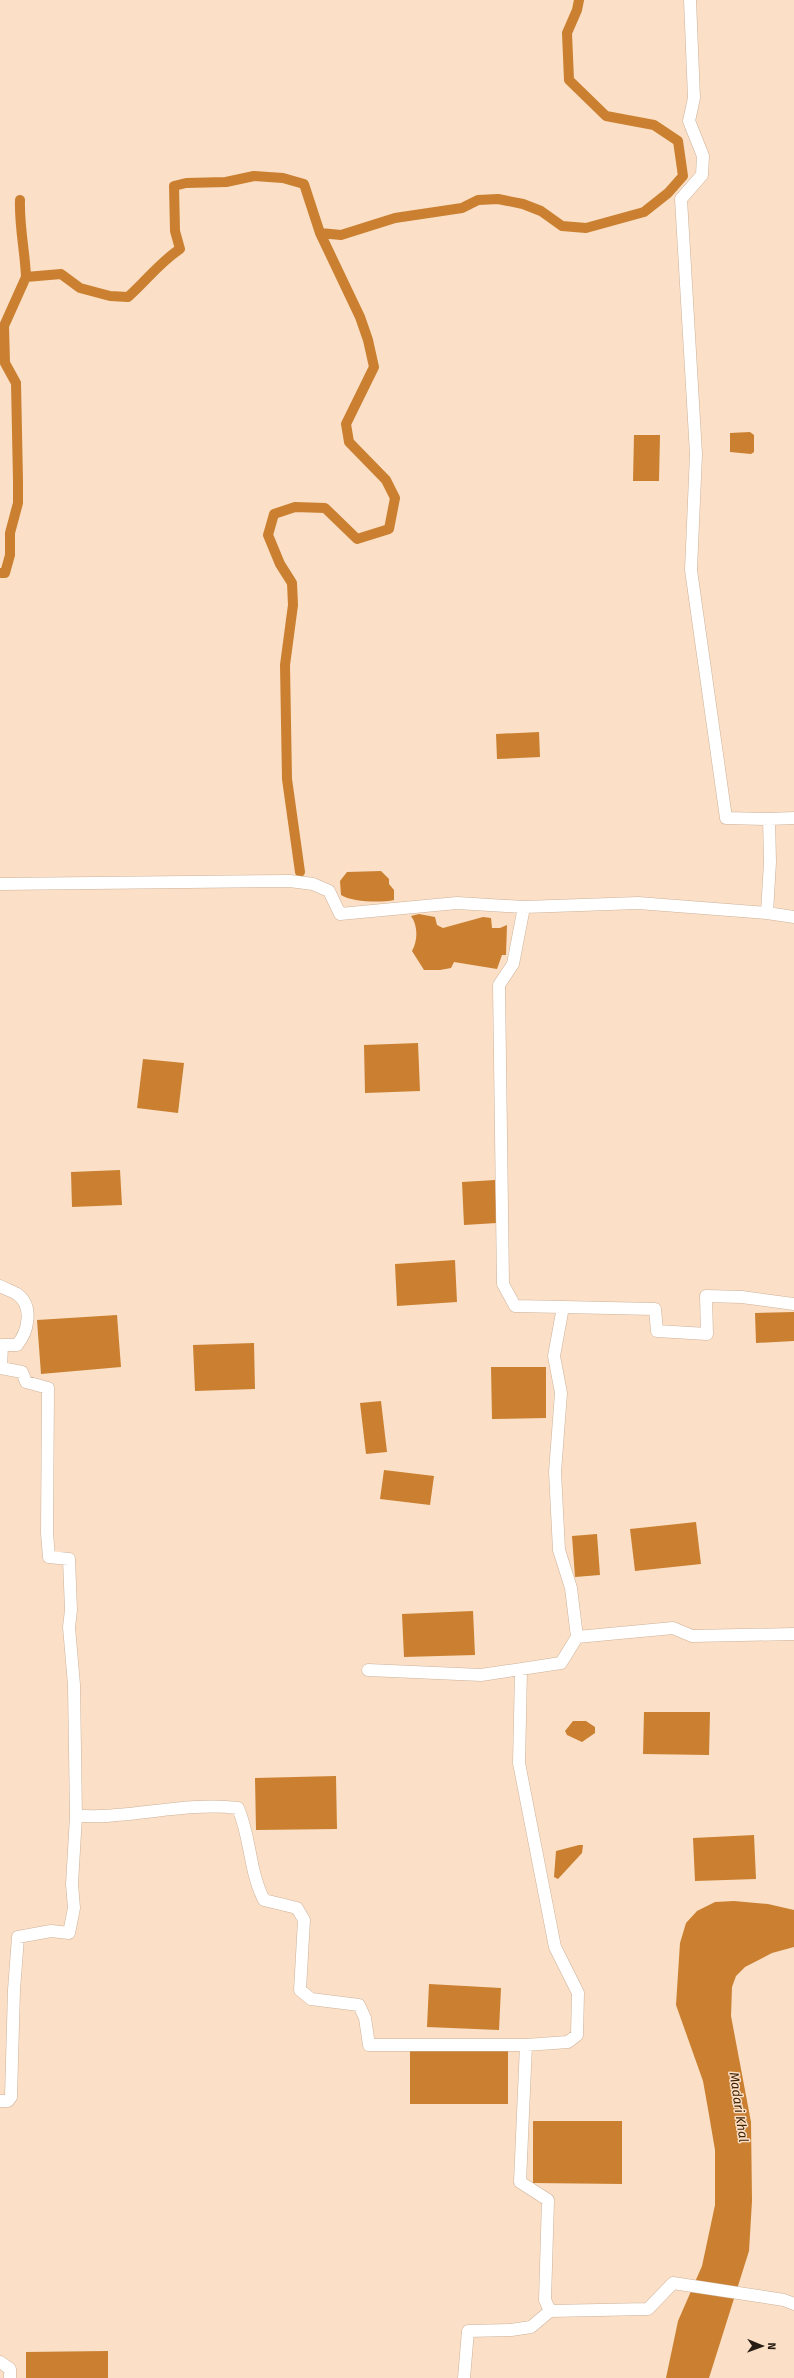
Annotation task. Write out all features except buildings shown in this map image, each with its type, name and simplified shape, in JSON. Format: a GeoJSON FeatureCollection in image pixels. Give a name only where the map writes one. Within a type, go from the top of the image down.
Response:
{"type":"FeatureCollection","features":[{"type":"Feature","properties":{"kind":"street"},"geometry":{"type":"LineString","coordinates":[[690,0],[694,98],[689,121],[703,156],[702,175],[681,198],[696,454],[691,570],[726,818],[794,818]]}},
{"type":"Feature","properties":{"kind":"street"},"geometry":{"type":"LineString","coordinates":[[767,913],[770,862],[769,819]]}},
{"type":"Feature","properties":{"kind":"street"},"geometry":{"type":"LineString","coordinates":[[0,884],[290,881],[313,884],[329,891],[340,914],[457,903],[524,907],[638,902],[767,913],[794,917]]}},
{"type":"Feature","properties":{"kind":"street"},"geometry":{"type":"LineString","coordinates":[[524,907],[514,964],[499,985],[503,1284],[515,1306],[655,1309],[657,1331],[707,1334],[706,1296],[742,1297],[794,1304]]}},
{"type":"Feature","properties":{"kind":"street"},"geometry":{"type":"LineString","coordinates":[[0,1286],[17,1294],[23,1300],[28,1321],[24,1336],[17,1345],[2,1345],[1,1368],[22,1372],[26,1382],[48,1388],[47,1533],[50,1557],[69,1559],[71,1610],[69,1627],[74,1685],[76,1816],[72,1884],[74,1908],[69,1933],[51,1931],[18,1937],[14,1990],[11,2097],[8,2101],[0,2102]]}},
{"type":"Feature","properties":{"kind":"street"},"geometry":{"type":"LineString","coordinates":[[368,1670],[481,1675],[520,1671],[561,1663],[576,1637],[571,1588],[558,1550],[555,1480],[561,1393],[554,1356],[563,1307]]}},
{"type":"Feature","properties":{"kind":"street"},"geometry":{"type":"LineString","coordinates":[[576,1637],[673,1628],[692,1636],[794,1634]]}},
{"type":"Feature","properties":{"kind":"street"},"geometry":{"type":"LineString","coordinates":[[76,1816],[115,1816],[190,1806],[217,1805],[238,1808],[246,1826],[255,1883],[264,1900],[297,1908],[304,1920],[300,1990],[311,1999],[359,2005],[365,2018],[368,2045],[526,2045],[568,2042],[577,2035],[578,1993],[555,1947],[519,1763],[520,1671]]}},
{"type":"Feature","properties":{"kind":"street"},"geometry":{"type":"LineString","coordinates":[[526,2045],[520,2182],[548,2200],[545,2300],[550,2311]]}},
{"type":"Feature","properties":{"kind":"street"},"geometry":{"type":"LineString","coordinates":[[464,2378],[468,2330],[511,2330],[531,2327],[550,2311],[648,2309],[673,2283],[789,2302]]}},
{"type":"Feature","properties":{"kind":"street"},"geometry":{"type":"LineString","coordinates":[[0,2362],[10,2369],[10,2378]]}},
{"type":"Feature","properties":{"kind":"water"},"geometry":{"type":"Polygon","coordinates":[[[750,432],[754,435],[754,452],[751,454],[730,452],[730,433],[750,432]]]}},
{"type":"Feature","properties":{"kind":"water"},"geometry":{"type":"Polygon","coordinates":[[[634,435],[660,435],[659,481],[633,481],[634,435]]]}},
{"type":"Feature","properties":{"kind":"water"},"geometry":{"type":"Polygon","coordinates":[[[539,732],[540,757],[497,759],[496,734],[539,732]]]}},
{"type":"Feature","properties":{"kind":"water"},"geometry":{"type":"Polygon","coordinates":[[[381,871],[389,879],[389,884],[394,890],[394,900],[366,901],[352,899],[341,895],[340,881],[347,872],[381,871]]]}},
{"type":"Feature","properties":{"kind":"water"},"geometry":{"type":"Polygon","coordinates":[[[419,914],[435,917],[437,925],[443,928],[483,917],[491,918],[492,928],[500,928],[507,925],[506,955],[502,955],[497,969],[454,962],[451,968],[424,970],[412,951],[416,938],[416,928],[411,916],[419,914]]]}},
{"type":"Feature","properties":{"kind":"water"},"geometry":{"type":"Polygon","coordinates":[[[418,1043],[420,1091],[365,1093],[364,1045],[418,1043]]]}},
{"type":"Feature","properties":{"kind":"water"},"geometry":{"type":"Polygon","coordinates":[[[143,1059],[184,1063],[178,1113],[137,1108],[143,1059]]]}},
{"type":"Feature","properties":{"kind":"water"},"geometry":{"type":"Polygon","coordinates":[[[120,1170],[122,1205],[72,1207],[71,1172],[120,1170]]]}},
{"type":"Feature","properties":{"kind":"water"},"geometry":{"type":"Polygon","coordinates":[[[495,1180],[497,1223],[464,1225],[462,1182],[495,1180]]]}},
{"type":"Feature","properties":{"kind":"water"},"geometry":{"type":"Polygon","coordinates":[[[455,1260],[457,1302],[397,1306],[395,1264],[455,1260]]]}},
{"type":"Feature","properties":{"kind":"water"},"geometry":{"type":"Polygon","coordinates":[[[794,1312],[794,1341],[756,1343],[755,1313],[794,1312]]]}},
{"type":"Feature","properties":{"kind":"water"},"geometry":{"type":"Polygon","coordinates":[[[117,1315],[121,1367],[41,1374],[37,1320],[117,1315]]]}},
{"type":"Feature","properties":{"kind":"water"},"geometry":{"type":"Polygon","coordinates":[[[254,1343],[255,1389],[195,1391],[193,1345],[254,1343]]]}},
{"type":"Feature","properties":{"kind":"water"},"geometry":{"type":"Polygon","coordinates":[[[491,1367],[546,1367],[546,1418],[492,1419],[491,1367]]]}},
{"type":"Feature","properties":{"kind":"water"},"geometry":{"type":"Polygon","coordinates":[[[381,1401],[387,1452],[366,1454],[360,1403],[381,1401]]]}},
{"type":"Feature","properties":{"kind":"water"},"geometry":{"type":"Polygon","coordinates":[[[384,1470],[434,1476],[430,1505],[380,1499],[384,1470]]]}},
{"type":"Feature","properties":{"kind":"water"},"geometry":{"type":"Polygon","coordinates":[[[696,1522],[701,1564],[635,1571],[630,1529],[696,1522]]]}},
{"type":"Feature","properties":{"kind":"water"},"geometry":{"type":"Polygon","coordinates":[[[597,1534],[600,1575],[575,1577],[572,1536],[597,1534]]]}},
{"type":"Feature","properties":{"kind":"water"},"geometry":{"type":"Polygon","coordinates":[[[473,1611],[475,1655],[404,1657],[402,1614],[473,1611]]]}},
{"type":"Feature","properties":{"kind":"water"},"geometry":{"type":"Polygon","coordinates":[[[644,1712],[710,1712],[709,1755],[643,1754],[644,1712]]]}},
{"type":"Feature","properties":{"kind":"water"},"geometry":{"type":"Polygon","coordinates":[[[573,1721],[586,1721],[595,1727],[595,1733],[582,1742],[567,1735],[565,1731],[573,1721]]]}},
{"type":"Feature","properties":{"kind":"water"},"geometry":{"type":"Polygon","coordinates":[[[336,1776],[337,1829],[256,1830],[255,1778],[336,1776]]]}},
{"type":"Feature","properties":{"kind":"water"},"geometry":{"type":"Polygon","coordinates":[[[754,1835],[756,1879],[695,1881],[693,1838],[754,1835]]]}},
{"type":"Feature","properties":{"kind":"water"},"geometry":{"type":"Polygon","coordinates":[[[583,1845],[582,1853],[558,1879],[554,1877],[556,1851],[583,1845]]]}},
{"type":"Feature","properties":{"kind":"water","name":"Madari Khal"},"geometry":{"type":"Polygon","coordinates":[[[734,1901],[768,1904],[794,1910],[794,1947],[772,1953],[745,1967],[736,1976],[732,1987],[731,2016],[751,2122],[752,2201],[749,2251],[709,2378],[666,2378],[678,2321],[702,2266],[715,2205],[715,2150],[703,2081],[676,2005],[680,1943],[686,1923],[697,1911],[715,1902],[734,1901]]]}},
{"type":"Feature","properties":{"kind":"water"},"geometry":{"type":"Polygon","coordinates":[[[429,1984],[501,1988],[499,2030],[427,2027],[429,1984]]]}},
{"type":"Feature","properties":{"kind":"water"},"geometry":{"type":"Polygon","coordinates":[[[508,2047],[508,2104],[410,2104],[410,2048],[508,2047]]]}},
{"type":"Feature","properties":{"kind":"water"},"geometry":{"type":"Polygon","coordinates":[[[533,2121],[622,2121],[622,2184],[533,2183],[533,2121]]]}},
{"type":"Feature","properties":{"kind":"water"},"geometry":{"type":"Polygon","coordinates":[[[108,2351],[108,2378],[26,2378],[26,2352],[108,2351]]]}},
{"type":"Feature","properties":{"kind":"waterway"},"geometry":{"type":"LineString","coordinates":[[20,200],[20,219],[26,277],[61,274],[80,288],[110,296],[128,297],[180,249],[175,231],[174,186],[186,183],[226,182],[254,176],[283,178],[304,184],[320,233],[341,235],[395,218],[462,208],[478,200],[498,199],[523,204],[541,211],[562,226],[586,228],[644,212],[668,193],[683,176],[678,141],[654,125],[606,116],[569,80],[567,33],[577,10],[579,0]]}},
{"type":"Feature","properties":{"kind":"waterway"},"geometry":{"type":"LineString","coordinates":[[300,872],[287,779],[285,665],[293,605],[292,583],[280,564],[268,535],[274,514],[295,507],[325,508],[357,539],[389,529],[395,498],[386,480],[349,442],[346,424],[374,367],[368,340],[360,317],[320,233]]}},
{"type":"Feature","properties":{"kind":"waterway"},"geometry":{"type":"LineString","coordinates":[[0,573],[5,573],[10,555],[10,533],[18,503],[16,383],[5,363],[4,326],[26,277]]}}]}
